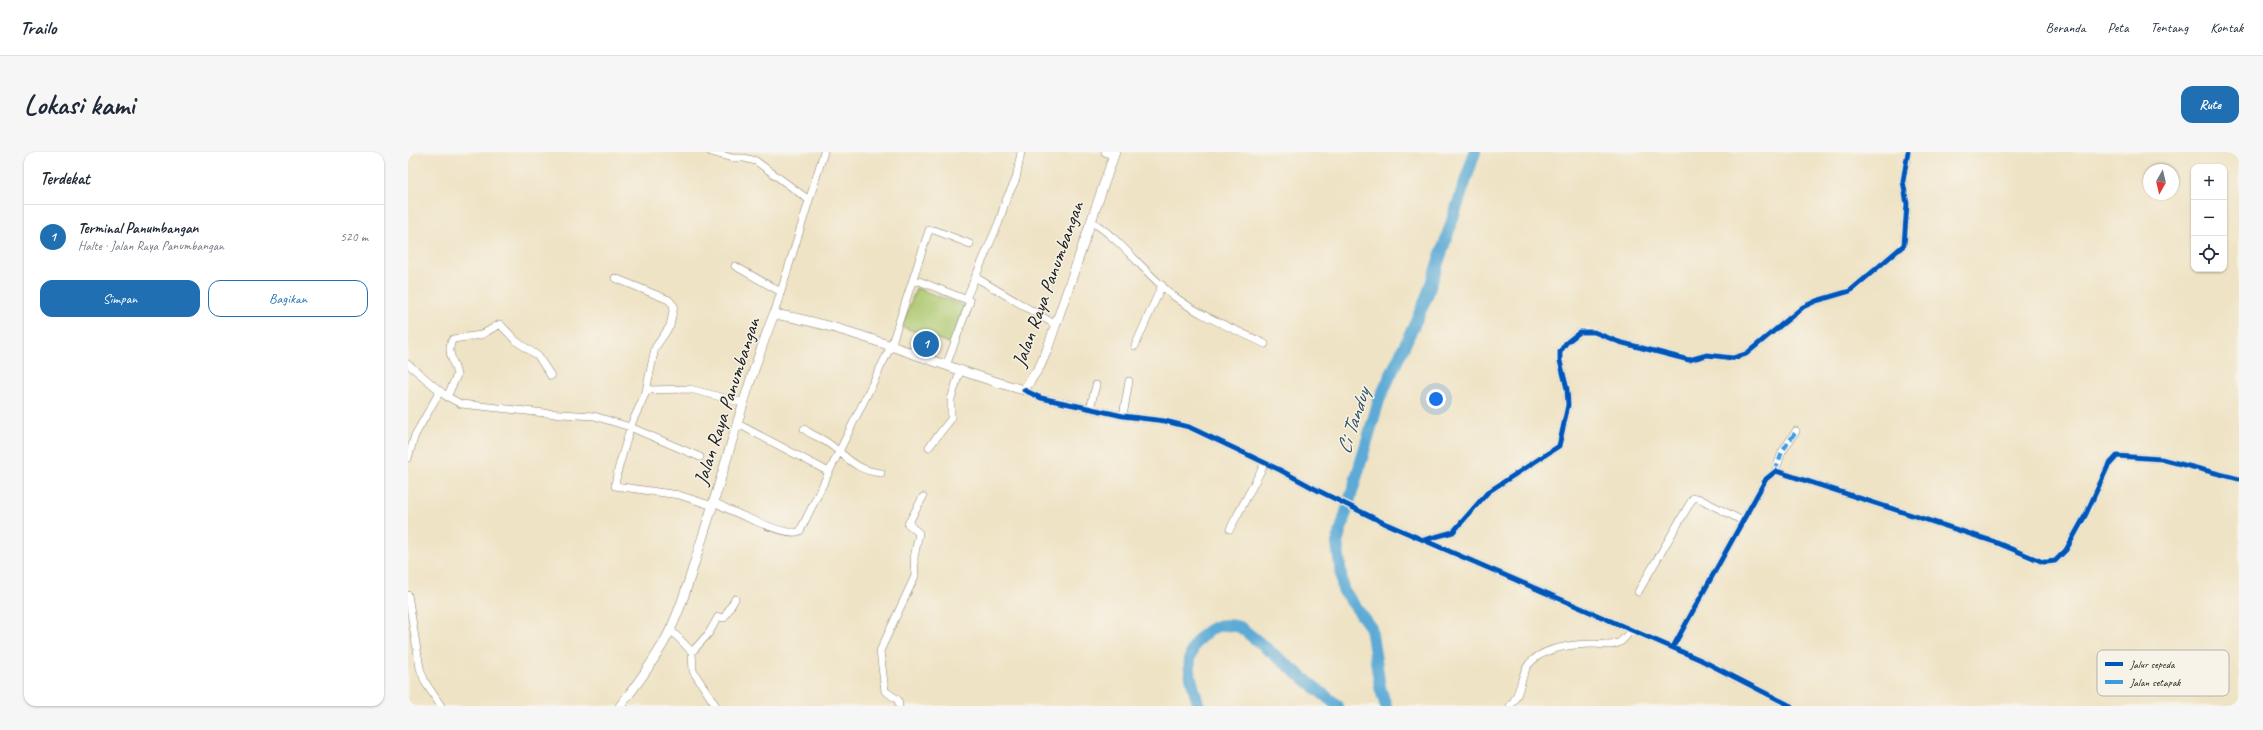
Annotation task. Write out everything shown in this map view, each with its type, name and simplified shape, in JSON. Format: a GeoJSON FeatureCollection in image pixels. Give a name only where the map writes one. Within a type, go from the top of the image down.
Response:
{"type":"FeatureCollection","features":[{"type":"Feature","properties":{"kind":"main road","name":"Jalan Raya Panumbangan"},"geometry":{"type":"LineString","coordinates":[[620,706],[643,676],[680,607],[744,403],[774,314],[813,322],[891,346],[1011,388],[1024,390],[1040,366],[1056,325],[1091,221],[1111,153]]}},
{"type":"Feature","properties":{"kind":"street"},"geometry":{"type":"LineString","coordinates":[[711,152],[732,158],[753,160],[809,200]]}},
{"type":"Feature","properties":{"kind":"street"},"geometry":{"type":"LineString","coordinates":[[753,160],[755,152]]}},
{"type":"Feature","properties":{"kind":"street"},"geometry":{"type":"LineString","coordinates":[[774,314],[824,152]]}},
{"type":"Feature","properties":{"kind":"street"},"geometry":{"type":"LineString","coordinates":[[966,299],[1016,179],[1021,152]]}},
{"type":"Feature","properties":{"kind":"street"},"geometry":{"type":"LineString","coordinates":[[1424,540],[1453,532],[1488,492],[1559,446],[1568,405],[1567,389],[1560,361],[1560,352],[1566,342],[1580,332],[1594,332],[1619,342],[1689,360],[1707,355],[1737,357],[1746,354],[1803,308],[1853,289],[1904,245],[1907,204],[1903,181],[1908,163],[1908,152]]}},
{"type":"Feature","properties":{"kind":"street"},"geometry":{"type":"LineString","coordinates":[[1091,221],[1109,234],[1175,297],[1199,312],[1265,344]]}},
{"type":"Feature","properties":{"kind":"street"},"geometry":{"type":"LineString","coordinates":[[614,278],[669,300],[674,306],[670,326],[655,348],[646,391],[630,427],[627,445],[618,470],[616,487],[679,495],[713,504],[742,517],[786,531],[798,533],[840,452],[891,346],[928,230],[934,230],[970,244]]}},
{"type":"Feature","properties":{"kind":"street"},"geometry":{"type":"LineString","coordinates":[[734,266],[781,292]]}},
{"type":"Feature","properties":{"kind":"street"},"geometry":{"type":"LineString","coordinates":[[975,277],[1056,325]]}},
{"type":"Feature","properties":{"kind":"street"},"geometry":{"type":"LineString","coordinates":[[912,282],[920,281],[970,301],[946,366]]}},
{"type":"Feature","properties":{"kind":"street"},"geometry":{"type":"LineString","coordinates":[[1135,346],[1162,285]]}},
{"type":"Feature","properties":{"kind":"street"},"geometry":{"type":"LineString","coordinates":[[447,397],[458,375],[450,355],[449,347],[453,339],[480,335],[499,324],[516,341],[538,356],[551,376]]}},
{"type":"Feature","properties":{"kind":"street"},"geometry":{"type":"LineString","coordinates":[[408,364],[447,397],[469,406],[594,416],[630,427],[700,457]]}},
{"type":"Feature","properties":{"kind":"street"},"geometry":{"type":"LineString","coordinates":[[929,447],[951,419],[951,399],[960,371]]}},
{"type":"Feature","properties":{"kind":"street"},"geometry":{"type":"LineString","coordinates":[[1122,416],[1129,381]]}},
{"type":"Feature","properties":{"kind":"street"},"geometry":{"type":"LineString","coordinates":[[1090,409],[1096,385]]}},
{"type":"Feature","properties":{"kind":"street"},"geometry":{"type":"LineString","coordinates":[[646,391],[690,389],[744,403]]}},
{"type":"Feature","properties":{"kind":"street"},"geometry":{"type":"LineString","coordinates":[[1024,390],[1041,398],[1122,416],[1178,423],[1265,463],[1384,523],[1673,647],[1791,706]]}},
{"type":"Feature","properties":{"kind":"street"},"geometry":{"type":"LineString","coordinates":[[408,458],[415,435],[440,391]]}},
{"type":"Feature","properties":{"kind":"street"},"geometry":{"type":"LineString","coordinates":[[738,424],[829,472]]}},
{"type":"Feature","properties":{"kind":"street"},"geometry":{"type":"LineString","coordinates":[[804,429],[828,442],[857,467],[866,471],[881,473]]}},
{"type":"Feature","properties":{"kind":"street"},"geometry":{"type":"LineString","coordinates":[[1673,647],[1766,479],[1775,472],[1782,452],[1796,431]]}},
{"type":"Feature","properties":{"kind":"street"},"geometry":{"type":"LineString","coordinates":[[1775,472],[1789,474],[1912,517],[1995,542],[2043,562],[2055,561],[2066,550],[2086,514],[2108,466],[2118,456],[2161,459],[2239,479]]}},
{"type":"Feature","properties":{"kind":"street"},"geometry":{"type":"LineString","coordinates":[[1230,529],[1265,463]]}},
{"type":"Feature","properties":{"kind":"street"},"geometry":{"type":"LineString","coordinates":[[899,706],[898,700],[885,691],[879,655],[915,576],[914,558],[919,533],[908,524],[923,497]]}},
{"type":"Feature","properties":{"kind":"street"},"geometry":{"type":"LineString","coordinates":[[1638,592],[1693,498],[1698,498],[1743,521]]}},
{"type":"Feature","properties":{"kind":"street"},"geometry":{"type":"LineString","coordinates":[[408,595],[420,668],[426,682],[441,706]]}},
{"type":"Feature","properties":{"kind":"street"},"geometry":{"type":"LineString","coordinates":[[692,652],[709,633],[718,617],[724,618],[735,599]]}},
{"type":"Feature","properties":{"kind":"street"},"geometry":{"type":"LineString","coordinates":[[670,628],[692,652],[693,671],[716,706]]}},
{"type":"Feature","properties":{"kind":"street"},"geometry":{"type":"LineString","coordinates":[[1510,706],[1519,692],[1525,671],[1533,659],[1556,649],[1594,644],[1614,645],[1621,641],[1631,630]]}},
{"type":"Feature","properties":{"kind":"green space"},"geometry":{"type":"Polygon","coordinates":[[[916,288],[965,306],[952,344],[902,327],[916,288]]]}},
{"type":"Feature","properties":{"kind":"waterway","name":"Ci Tanduy"},"geometry":{"type":"LineString","coordinates":[[1386,706],[1380,687],[1371,628],[1343,590],[1337,543],[1379,400],[1426,299],[1475,152]]}},
{"type":"Feature","properties":{"kind":"waterway","name":"Ci Tanduy"},"geometry":{"type":"LineString","coordinates":[[1199,706],[1191,678],[1190,659],[1192,651],[1196,643],[1203,635],[1220,625],[1240,627],[1338,706]]}},
{"type":"Feature","properties":{"kind":"marked path"},"geometry":{"type":"LineString","coordinates":[[1775,472],[1782,452],[1796,431]]}},
{"type":"Feature","properties":{"kind":"cycle path"},"geometry":{"type":"LineString","coordinates":[[1424,540],[1453,532],[1488,492],[1559,446],[1568,405],[1567,389],[1560,361],[1560,352],[1566,343],[1580,332],[1594,332],[1619,342],[1689,360],[1707,355],[1733,358],[1746,354],[1803,307],[1816,301],[1850,291],[1904,245],[1907,204],[1903,181],[1908,152]]}},
{"type":"Feature","properties":{"kind":"cycle path"},"geometry":{"type":"LineString","coordinates":[[1024,390],[1041,398],[1123,416],[1165,421],[1189,427],[1280,470],[1384,523],[1701,660],[1791,706]]}},
{"type":"Feature","properties":{"kind":"cycle path"},"geometry":{"type":"LineString","coordinates":[[1673,647],[1766,479],[1776,471],[1995,542],[2043,562],[2055,561],[2066,550],[2086,514],[2108,466],[2117,456],[2161,459],[2239,479]]}},
{"type":"Feature","properties":{"kind":"place","name":"Terminal Panumbangan"},"geometry":{"type":"Point","coordinates":[926,344]}}]}
